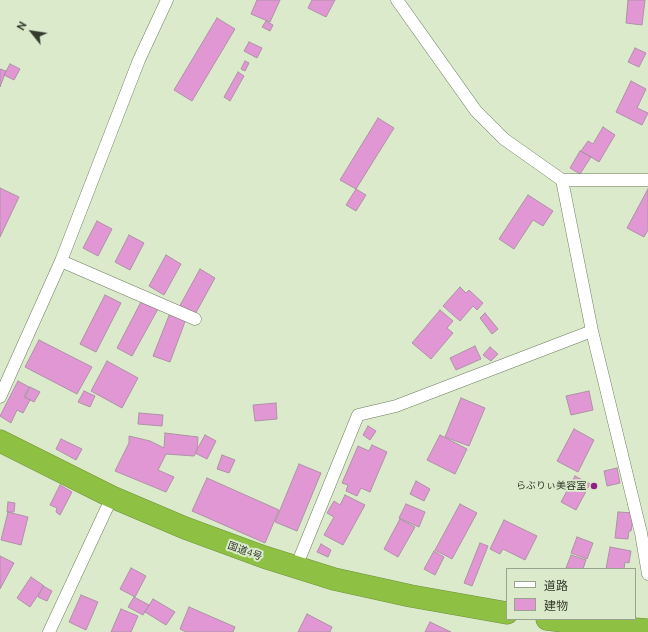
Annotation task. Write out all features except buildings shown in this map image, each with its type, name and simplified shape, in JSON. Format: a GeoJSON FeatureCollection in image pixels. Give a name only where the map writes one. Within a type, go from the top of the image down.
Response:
{"type":"FeatureCollection","features":[{"type":"Feature","properties":{"kind":"highway","name":"国道4号"},"geometry":{"type":"LineString","coordinates":[[0,441],[112,497],[185,528],[264,558],[334,579],[411,596],[506,613]]}},
{"type":"Feature","properties":{"kind":"highway"},"geometry":{"type":"LineString","coordinates":[[554,620],[648,630]]}},
{"type":"Feature","properties":{"kind":"street"},"geometry":{"type":"LineString","coordinates":[[0,397],[61,261],[139,60],[167,0]]}},
{"type":"Feature","properties":{"kind":"street"},"geometry":{"type":"LineString","coordinates":[[397,0],[476,111],[504,139],[562,180],[648,180]]}},
{"type":"Feature","properties":{"kind":"street"},"geometry":{"type":"LineString","coordinates":[[562,180],[592,331],[641,533],[648,574]]}},
{"type":"Feature","properties":{"kind":"street"},"geometry":{"type":"LineString","coordinates":[[61,261],[195,319]]}},
{"type":"Feature","properties":{"kind":"street"},"geometry":{"type":"LineString","coordinates":[[296,567],[358,415],[396,406],[592,331]]}},
{"type":"Feature","properties":{"kind":"street"},"geometry":{"type":"LineString","coordinates":[[49,632],[112,497]]}},
{"type":"Feature","properties":{"kind":"street"},"geometry":{"type":"LineString","coordinates":[[545,620],[576,632]]}},
{"type":"Feature","properties":{"kind":"place","name":"らぶりぃ美容室"},"geometry":{"type":"Point","coordinates":[594,486]}}]}
